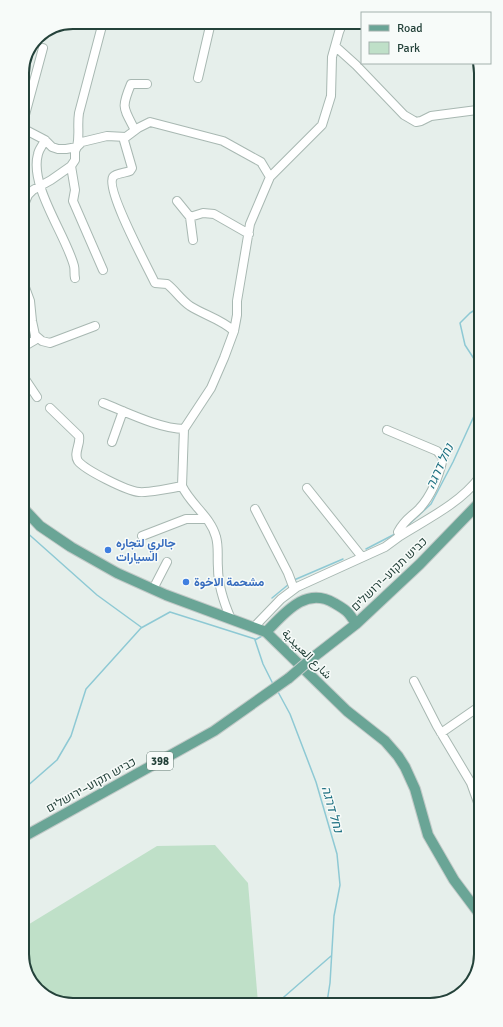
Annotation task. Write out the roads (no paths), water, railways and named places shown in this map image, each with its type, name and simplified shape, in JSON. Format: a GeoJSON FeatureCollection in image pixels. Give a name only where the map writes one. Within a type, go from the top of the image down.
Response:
{"type":"FeatureCollection","features":[{"type":"Feature","properties":{"kind":"main road","name":"כביש תקוע–ירושלים"},"geometry":{"type":"LineString","coordinates":[[29,834],[214,730],[289,678],[311,658],[356,624],[420,564],[474,508]]}},
{"type":"Feature","properties":{"kind":"main road","name":"شارع العبيدية"},"geometry":{"type":"LineString","coordinates":[[29,514],[40,526],[70,547],[118,573],[154,590],[266,632],[342,706],[385,741],[398,756],[415,789],[428,835],[454,880],[474,907]]}},
{"type":"Feature","properties":{"kind":"main road"},"geometry":{"type":"LineString","coordinates":[[266,632],[289,608],[304,599],[313,598],[328,600],[349,612],[356,624]]}},
{"type":"Feature","properties":{"kind":"street"},"geometry":{"type":"LineString","coordinates":[[29,194],[64,172],[75,160],[75,151],[80,136],[78,122],[79,113],[101,29]]}},
{"type":"Feature","properties":{"kind":"street"},"geometry":{"type":"LineString","coordinates":[[198,78],[209,29]]}},
{"type":"Feature","properties":{"kind":"street"},"geometry":{"type":"LineString","coordinates":[[231,619],[223,596],[219,576],[214,530],[186,494],[182,486],[184,429],[210,388],[234,331],[250,224],[270,177],[322,125],[331,96],[332,57],[336,47],[340,29]]}},
{"type":"Feature","properties":{"kind":"street"},"geometry":{"type":"LineString","coordinates":[[336,47],[356,65],[404,115],[416,122],[431,116],[474,110]]}},
{"type":"Feature","properties":{"kind":"street"},"geometry":{"type":"LineString","coordinates":[[29,101],[43,48]]}},
{"type":"Feature","properties":{"kind":"street"},"geometry":{"type":"LineString","coordinates":[[135,130],[126,112],[124,101],[131,84],[147,84]]}},
{"type":"Feature","properties":{"kind":"street"},"geometry":{"type":"LineString","coordinates":[[29,131],[45,140],[52,147],[66,149],[77,147],[82,142],[107,136],[126,137],[150,122],[224,141],[261,162],[270,177]]}},
{"type":"Feature","properties":{"kind":"street"},"geometry":{"type":"LineString","coordinates":[[123,136],[132,168],[130,171],[115,175],[112,181],[114,192],[130,232],[155,283],[167,284],[175,294],[189,305],[228,326],[234,331]]}},
{"type":"Feature","properties":{"kind":"street"},"geometry":{"type":"LineString","coordinates":[[45,140],[38,154],[37,169],[40,186],[46,204],[65,240],[75,268],[75,278]]}},
{"type":"Feature","properties":{"kind":"street"},"geometry":{"type":"LineString","coordinates":[[71,166],[75,190],[73,200],[103,270]]}},
{"type":"Feature","properties":{"kind":"street"},"geometry":{"type":"LineString","coordinates":[[177,201],[190,217],[193,240]]}},
{"type":"Feature","properties":{"kind":"street"},"geometry":{"type":"LineString","coordinates":[[190,217],[202,213],[214,214],[249,234]]}},
{"type":"Feature","properties":{"kind":"street"},"geometry":{"type":"LineString","coordinates":[[29,298],[35,335],[35,340],[29,344]]}},
{"type":"Feature","properties":{"kind":"street"},"geometry":{"type":"LineString","coordinates":[[35,335],[42,341],[50,342],[95,326]]}},
{"type":"Feature","properties":{"kind":"street"},"geometry":{"type":"LineString","coordinates":[[29,385],[37,397]]}},
{"type":"Feature","properties":{"kind":"street"},"geometry":{"type":"LineString","coordinates":[[103,403],[174,429],[184,429]]}},
{"type":"Feature","properties":{"kind":"street"},"geometry":{"type":"LineString","coordinates":[[50,408],[79,436],[78,461],[90,470],[119,486],[139,492],[182,486]]}},
{"type":"Feature","properties":{"kind":"street"},"geometry":{"type":"LineString","coordinates":[[112,442],[123,411]]}},
{"type":"Feature","properties":{"kind":"street"},"geometry":{"type":"LineString","coordinates":[[387,430],[437,451],[443,458],[440,474],[432,490],[420,508],[403,523],[398,532],[400,536]]}},
{"type":"Feature","properties":{"kind":"street"},"geometry":{"type":"LineString","coordinates":[[254,627],[280,599],[294,589],[385,547],[456,501],[474,484]]}},
{"type":"Feature","properties":{"kind":"street"},"geometry":{"type":"LineString","coordinates":[[307,488],[362,557]]}},
{"type":"Feature","properties":{"kind":"street"},"geometry":{"type":"LineString","coordinates":[[255,509],[288,573],[294,589]]}},
{"type":"Feature","properties":{"kind":"street"},"geometry":{"type":"LineString","coordinates":[[142,536],[186,519],[206,519]]}},
{"type":"Feature","properties":{"kind":"street"},"geometry":{"type":"LineString","coordinates":[[154,590],[166,562]]}},
{"type":"Feature","properties":{"kind":"street"},"geometry":{"type":"LineString","coordinates":[[414,681],[474,793]]}},
{"type":"Feature","properties":{"kind":"street"},"geometry":{"type":"LineString","coordinates":[[442,733],[474,710]]}},
{"type":"Feature","properties":{"kind":"waterway","name":"נחל דרגה"},"geometry":{"type":"LineString","coordinates":[[474,310],[460,323],[465,345],[474,359]]}},
{"type":"Feature","properties":{"kind":"waterway","name":"נחל דרגה"},"geometry":{"type":"LineString","coordinates":[[406,527],[431,504],[453,462],[474,416]]}},
{"type":"Feature","properties":{"kind":"waterway"},"geometry":{"type":"LineString","coordinates":[[29,534],[97,595],[141,627]]}},
{"type":"Feature","properties":{"kind":"waterway","name":"נחל דרגה"},"geometry":{"type":"LineString","coordinates":[[366,549],[395,534]]}},
{"type":"Feature","properties":{"kind":"waterway","name":"נחל דרגה"},"geometry":{"type":"LineString","coordinates":[[294,580],[343,559]]}},
{"type":"Feature","properties":{"kind":"waterway","name":"נחל דרגה"},"geometry":{"type":"LineString","coordinates":[[272,598],[289,584]]}},
{"type":"Feature","properties":{"kind":"waterway"},"geometry":{"type":"LineString","coordinates":[[29,784],[57,760],[71,736],[86,689],[141,628],[170,612],[255,639]]}},
{"type":"Feature","properties":{"kind":"waterway","name":"נחל דרגה"},"geometry":{"type":"LineString","coordinates":[[262,636],[255,640],[263,664],[273,684]]}},
{"type":"Feature","properties":{"kind":"waterway","name":"נחל דרגה"},"geometry":{"type":"LineString","coordinates":[[277,690],[290,714],[316,782],[337,854],[340,885],[334,916],[328,998]]}},
{"type":"Feature","properties":{"kind":"waterway"},"geometry":{"type":"LineString","coordinates":[[283,998],[331,956]]}},
{"type":"Feature","properties":{"kind":"place","name":"جالري لتجاره السيارات"},"geometry":{"type":"Point","coordinates":[108,550]}},
{"type":"Feature","properties":{"kind":"place","name":"مشحمة الاخوة"},"geometry":{"type":"Point","coordinates":[186,582]}}]}
